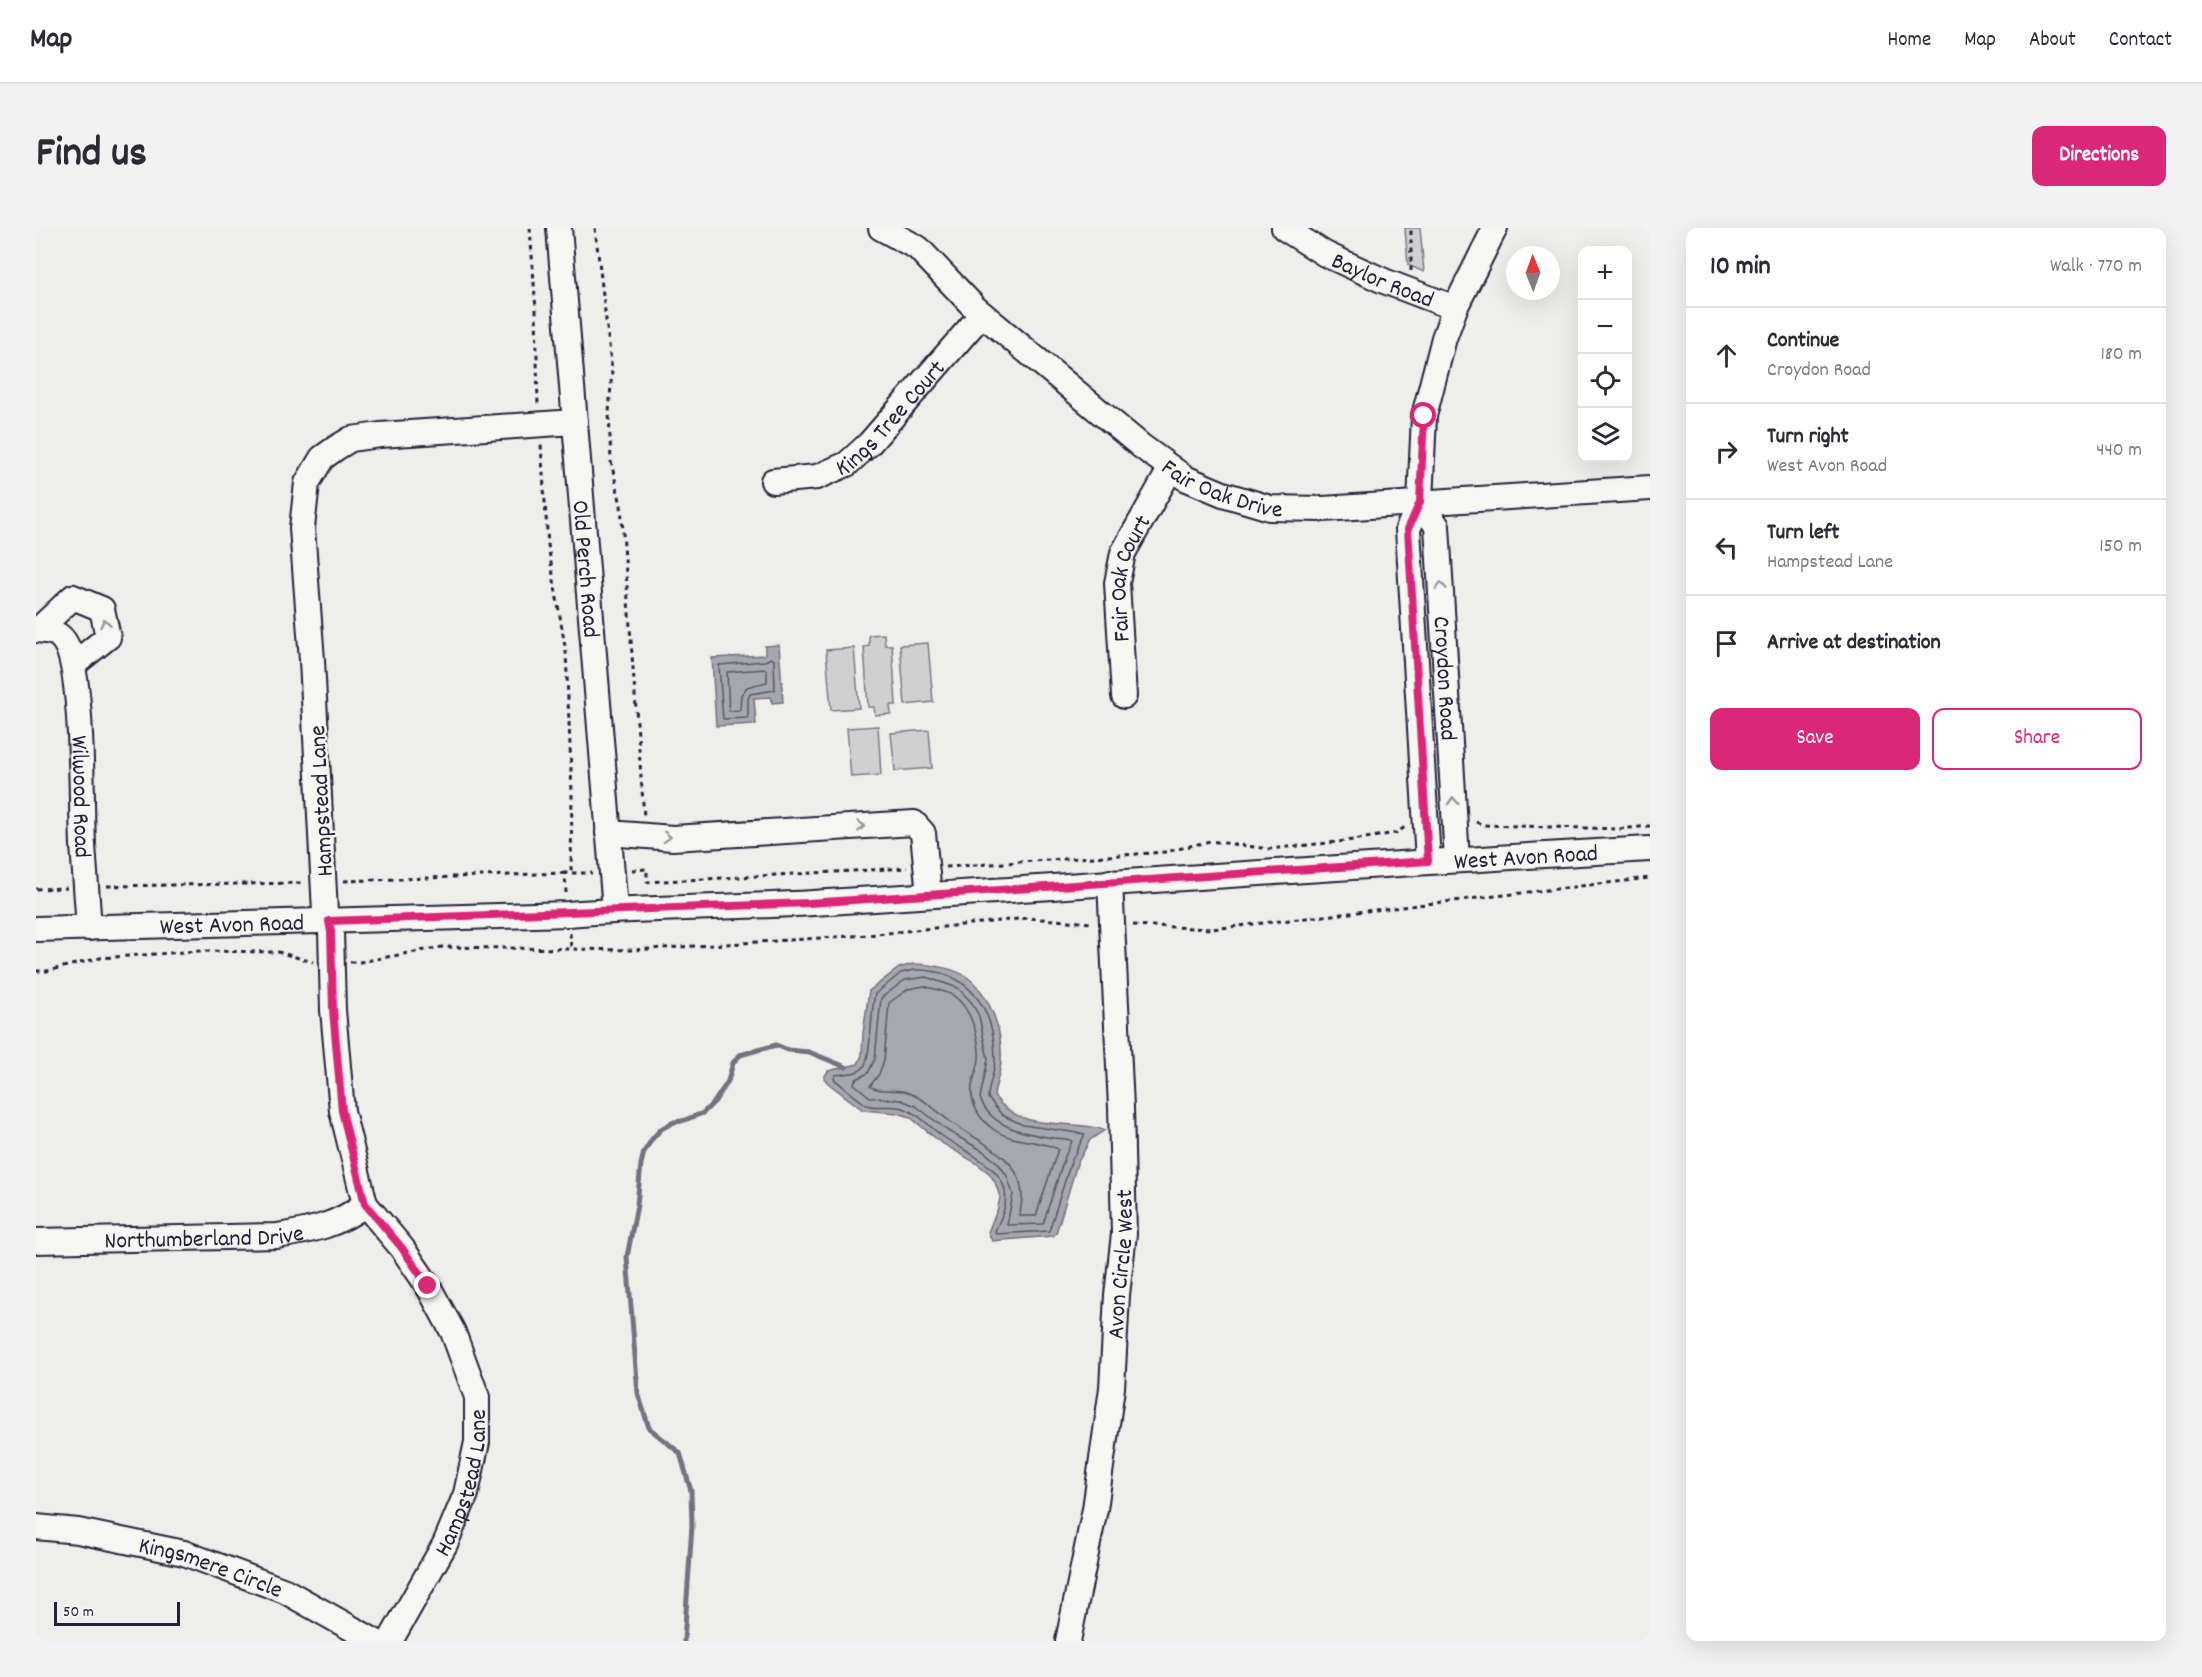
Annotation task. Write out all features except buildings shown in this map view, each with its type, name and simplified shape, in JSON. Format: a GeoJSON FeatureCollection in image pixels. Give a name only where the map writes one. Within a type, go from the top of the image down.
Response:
{"type":"FeatureCollection","features":[{"type":"Feature","properties":{"kind":"street","name":"Old Perch Road"},"geometry":{"type":"LineString","coordinates":[[561,228],[615,910]]}},
{"type":"Feature","properties":{"kind":"street","name":"Fair Oak Drive"},"geometry":{"type":"LineString","coordinates":[[881,228],[918,248],[982,314],[1141,446],[1185,478],[1223,494],[1270,508],[1323,509],[1650,488]]}},
{"type":"Feature","properties":{"kind":"street","name":"Baylor Road"},"geometry":{"type":"LineString","coordinates":[[1284,228],[1325,254],[1455,308]]}},
{"type":"Feature","properties":{"kind":"street","name":"Croydon Road"},"geometry":{"type":"LineString","coordinates":[[1428,861],[1408,529],[1420,502],[1424,416],[1444,338],[1455,308],[1495,228]]}},
{"type":"Feature","properties":{"kind":"street","name":"Kings Tree Court"},"geometry":{"type":"LineString","coordinates":[[773,481],[818,477],[847,464],[869,444],[982,314]]}},
{"type":"Feature","properties":{"kind":"street","name":"Hampstead Lane"},"geometry":{"type":"LineString","coordinates":[[390,1641],[445,1544],[466,1494],[477,1442],[477,1397],[453,1332],[428,1286],[402,1248],[365,1204],[342,1111],[333,1010],[329,921],[325,912],[312,660],[302,528],[307,483],[322,458],[351,439],[575,422]]}},
{"type":"Feature","properties":{"kind":"street","name":"Fair Oak Court"},"geometry":{"type":"LineString","coordinates":[[1124,696],[1117,583],[1123,553],[1171,468]]}},
{"type":"Feature","properties":{"kind":"street","name":"Croydon Road"},"geometry":{"type":"LineString","coordinates":[[1420,502],[1437,526],[1457,860]]}},
{"type":"Feature","properties":{"kind":"street","name":"Wilwood Road"},"geometry":{"type":"LineString","coordinates":[[37,630],[73,597],[102,609],[108,637],[73,665]]}},
{"type":"Feature","properties":{"kind":"street","name":"Wilwood Road"},"geometry":{"type":"LineString","coordinates":[[37,630],[53,631],[64,640],[72,656],[76,687],[89,928]]}},
{"type":"Feature","properties":{"kind":"street"},"geometry":{"type":"LineString","coordinates":[[608,834],[673,838],[914,823],[923,833],[929,895]]}},
{"type":"Feature","properties":{"kind":"street","name":"West Avon Road"},"geometry":{"type":"LineString","coordinates":[[36,929],[754,906],[1428,861],[1650,849]]}},
{"type":"Feature","properties":{"kind":"street","name":"Avon Circle West"},"geometry":{"type":"LineString","coordinates":[[1068,1641],[1095,1509],[1112,1388],[1117,1295],[1124,1234],[1121,1107],[1110,882]]}},
{"type":"Feature","properties":{"kind":"street","name":"Northumberland Drive"},"geometry":{"type":"LineString","coordinates":[[36,1240],[277,1236],[309,1231],[334,1223],[350,1216],[365,1204]]}},
{"type":"Feature","properties":{"kind":"street","name":"Kingsmere Circle"},"geometry":{"type":"LineString","coordinates":[[36,1527],[78,1531],[184,1553],[285,1591],[374,1641]]}},
{"type":"Feature","properties":{"kind":"path"},"geometry":{"type":"LineString","coordinates":[[530,228],[536,310],[539,414]]}},
{"type":"Feature","properties":{"kind":"path"},"geometry":{"type":"LineString","coordinates":[[596,228],[612,370],[609,413],[611,462],[621,505],[645,836]]}},
{"type":"Feature","properties":{"kind":"path"},"geometry":{"type":"LineString","coordinates":[[1411,228],[1411,291]]}},
{"type":"Feature","properties":{"kind":"path"},"geometry":{"type":"LineString","coordinates":[[541,436],[548,545],[566,652],[572,793],[572,873]]}},
{"type":"Feature","properties":{"kind":"path"},"geometry":{"type":"LineString","coordinates":[[1468,819],[1484,825],[1619,829],[1650,826]]}},
{"type":"Feature","properties":{"kind":"path"},"geometry":{"type":"LineString","coordinates":[[628,870],[646,869],[647,882],[1166,852],[1210,841],[1269,849],[1347,841],[1396,833],[1413,822]]}},
{"type":"Feature","properties":{"kind":"path"},"geometry":{"type":"LineString","coordinates":[[565,873],[566,894]]}},
{"type":"Feature","properties":{"kind":"path"},"geometry":{"type":"LineString","coordinates":[[338,882],[591,873]]}},
{"type":"Feature","properties":{"kind":"path"},"geometry":{"type":"LineString","coordinates":[[36,971],[47,971],[100,958],[198,951],[278,952],[309,962],[360,962],[442,947],[633,950],[868,935],[1028,918],[1212,929],[1650,878]]}},
{"type":"Feature","properties":{"kind":"path"},"geometry":{"type":"LineString","coordinates":[[100,886],[302,883]]}},
{"type":"Feature","properties":{"kind":"path"},"geometry":{"type":"LineString","coordinates":[[36,889],[66,888]]}},
{"type":"Feature","properties":{"kind":"path"},"geometry":{"type":"LineString","coordinates":[[570,931],[571,949]]}},
{"type":"Feature","properties":{"kind":"shaded area"},"geometry":{"type":"Polygon","coordinates":[[[1405,228],[1420,228],[1424,272],[1408,265],[1405,228]]]}},
{"type":"Feature","properties":{"kind":"shaded area"},"geometry":{"type":"Polygon","coordinates":[[[884,634],[885,645],[892,645],[896,705],[890,705],[891,714],[875,715],[874,707],[868,707],[864,647],[869,646],[869,635],[884,634]]]}},
{"type":"Feature","properties":{"kind":"shaded area"},"geometry":{"type":"Polygon","coordinates":[[[928,643],[933,702],[905,705],[900,645],[928,643]]]}},
{"type":"Feature","properties":{"kind":"shaded area"},"geometry":{"type":"Polygon","coordinates":[[[854,648],[859,708],[831,710],[826,650],[854,648]]]}},
{"type":"Feature","properties":{"kind":"shaded area"},"geometry":{"type":"Polygon","coordinates":[[[878,726],[881,775],[851,777],[847,728],[878,726]]]}},
{"type":"Feature","properties":{"kind":"shaded area"},"geometry":{"type":"Polygon","coordinates":[[[929,730],[932,768],[895,771],[891,733],[929,730]]]}},
{"type":"Feature","properties":{"kind":"water"},"geometry":{"type":"Polygon","coordinates":[[[779,645],[783,702],[772,703],[771,697],[754,698],[756,724],[716,726],[712,658],[765,655],[765,646],[779,645]]]}},
{"type":"Feature","properties":{"kind":"water"},"geometry":{"type":"Polygon","coordinates":[[[913,964],[955,971],[967,977],[982,993],[993,1014],[1000,1038],[1001,1065],[994,1096],[1005,1108],[1018,1116],[1031,1120],[1105,1130],[1090,1140],[1077,1164],[1056,1233],[1053,1236],[992,1241],[988,1232],[1000,1197],[989,1173],[940,1142],[910,1117],[898,1113],[863,1110],[824,1078],[828,1071],[858,1064],[862,1055],[869,991],[899,968],[913,964]]]}},
{"type":"Feature","properties":{"kind":"waterway"},"geometry":{"type":"LineString","coordinates":[[684,1641],[692,1526],[691,1491],[680,1453],[649,1428],[638,1393],[627,1257],[644,1152],[661,1129],[674,1122],[703,1113],[715,1101],[728,1081],[733,1063],[740,1055],[776,1045],[788,1050],[809,1052],[846,1067]]}},
{"type":"Feature","properties":{"kind":"route"},"geometry":{"type":"LineString","coordinates":[[428,1286],[402,1248],[365,1204],[352,1157],[342,1111],[336,1060],[329,921],[568,914],[615,910],[809,903],[1428,861],[1408,529],[1420,502],[1424,416]]}}]}
